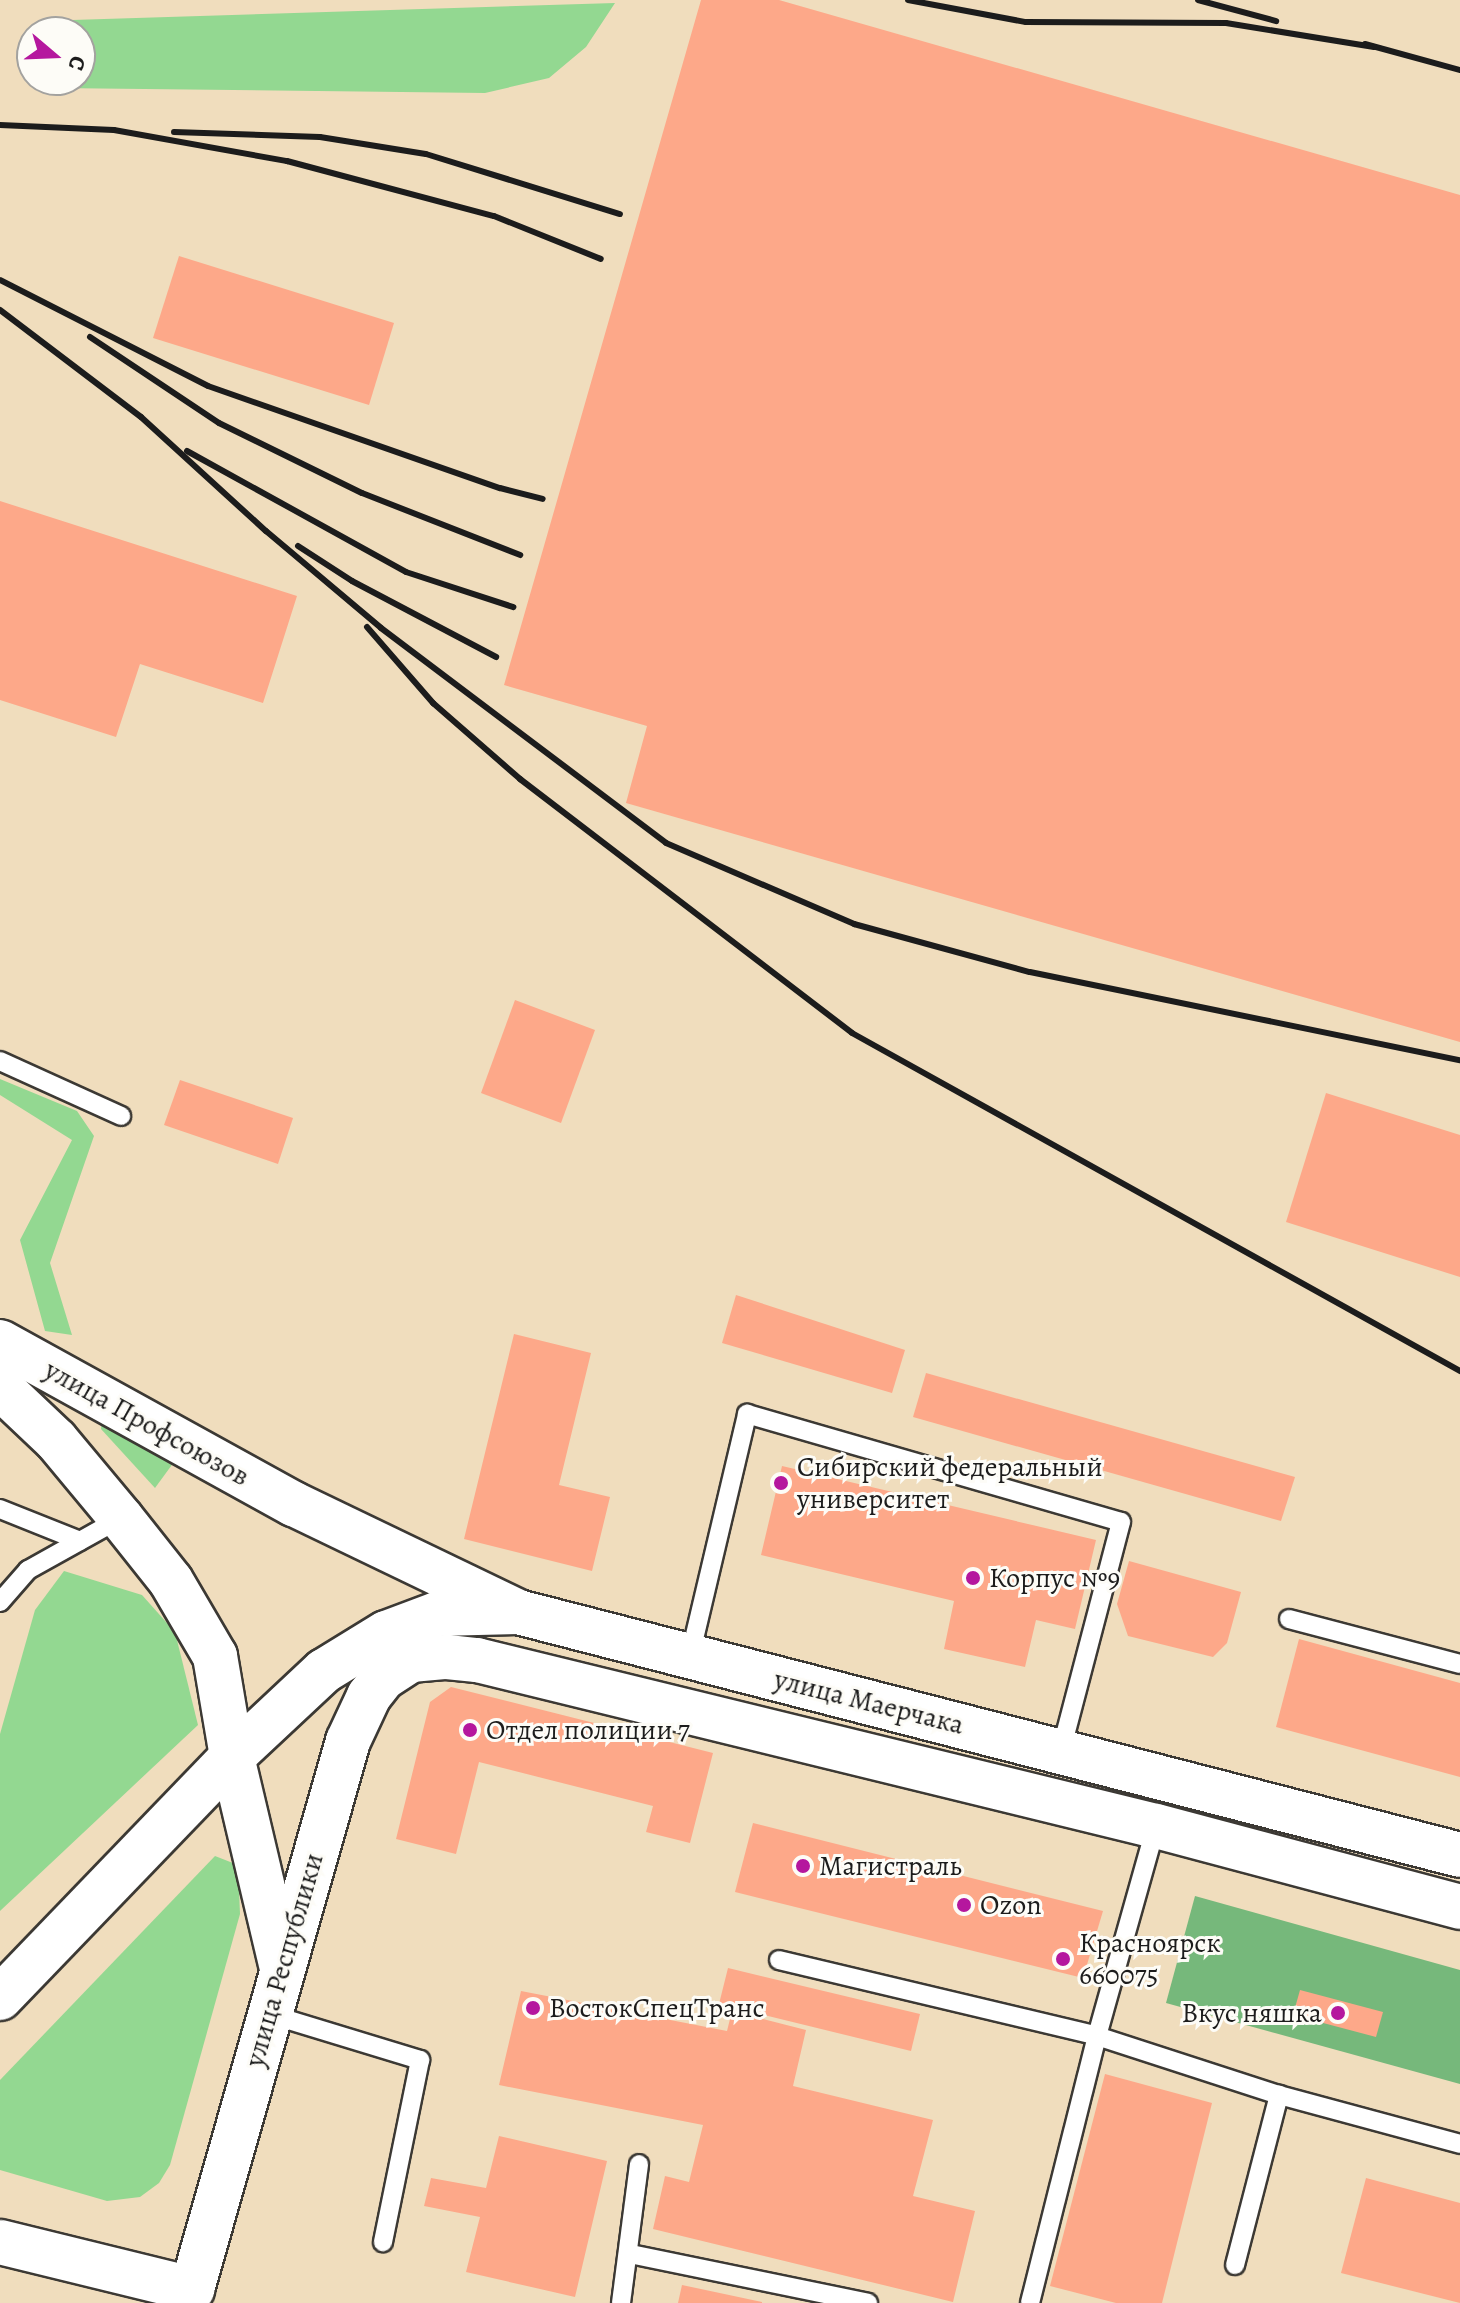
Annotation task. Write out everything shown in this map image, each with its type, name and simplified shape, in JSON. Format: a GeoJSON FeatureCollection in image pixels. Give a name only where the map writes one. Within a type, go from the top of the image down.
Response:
{"type":"FeatureCollection","features":[{"type":"Feature","properties":{"kind":"main road","name":"улица Профсоюзов"},"geometry":{"type":"LineString","coordinates":[[0,1342],[294,1504]]}},
{"type":"Feature","properties":{"kind":"main road"},"geometry":{"type":"LineString","coordinates":[[0,1387],[56,1440],[121,1518],[171,1581],[215,1656],[232,1757],[281,1968]]}},
{"type":"Feature","properties":{"kind":"main road","name":"улица Маерчака"},"geometry":{"type":"LineString","coordinates":[[294,1504],[518,1612],[1460,1855]]}},
{"type":"Feature","properties":{"kind":"main road"},"geometry":{"type":"LineString","coordinates":[[0,1998],[232,1757],[324,1671],[386,1633],[437,1614],[518,1612]]}},
{"type":"Feature","properties":{"kind":"main road","name":"улица Маерчака"},"geometry":{"type":"LineString","coordinates":[[432,1658],[477,1660],[1156,1826],[1460,1907]]}},
{"type":"Feature","properties":{"kind":"main road","name":"улица Республики"},"geometry":{"type":"LineString","coordinates":[[190,2296],[348,1741],[369,1696],[383,1678],[411,1660],[432,1658]]}},
{"type":"Feature","properties":{"kind":"main road"},"geometry":{"type":"LineString","coordinates":[[0,2242],[190,2296]]}},
{"type":"Feature","properties":{"kind":"lane"},"geometry":{"type":"LineString","coordinates":[[0,1061],[121,1116]]}},
{"type":"Feature","properties":{"kind":"lane"},"geometry":{"type":"LineString","coordinates":[[690,1656],[747,1414],[1121,1522],[1061,1750]]}},
{"type":"Feature","properties":{"kind":"lane"},"geometry":{"type":"LineString","coordinates":[[0,1509],[80,1541]]}},
{"type":"Feature","properties":{"kind":"lane"},"geometry":{"type":"LineString","coordinates":[[0,1602],[28,1570],[121,1518]]}},
{"type":"Feature","properties":{"kind":"lane"},"geometry":{"type":"LineString","coordinates":[[1289,1619],[1460,1664]]}},
{"type":"Feature","properties":{"kind":"lane"},"geometry":{"type":"LineString","coordinates":[[1030,2303],[1097,2036],[1156,1826]]}},
{"type":"Feature","properties":{"kind":"lane"},"geometry":{"type":"LineString","coordinates":[[779,1960],[1097,2036],[1279,2095],[1460,2144]]}},
{"type":"Feature","properties":{"kind":"lane"},"geometry":{"type":"LineString","coordinates":[[269,2014],[420,2060],[383,2242]]}},
{"type":"Feature","properties":{"kind":"lane"},"geometry":{"type":"LineString","coordinates":[[1235,2265],[1279,2095]]}},
{"type":"Feature","properties":{"kind":"lane"},"geometry":{"type":"LineString","coordinates":[[621,2303],[630,2254],[639,2164]]}},
{"type":"Feature","properties":{"kind":"lane"},"geometry":{"type":"LineString","coordinates":[[630,2254],[868,2303]]}},
{"type":"Feature","properties":{"kind":"green space"},"geometry":{"type":"Polygon","coordinates":[[[615,3],[586,47],[549,78],[485,93],[96,88],[96,19],[615,3]]]}},
{"type":"Feature","properties":{"kind":"green space"},"geometry":{"type":"Polygon","coordinates":[[[0,1079],[77,1111],[94,1136],[50,1263],[72,1335],[45,1331],[20,1240],[72,1140],[0,1095],[0,1079]]]}},
{"type":"Feature","properties":{"kind":"green space"},"geometry":{"type":"Polygon","coordinates":[[[102,1420],[174,1462],[155,1488],[101,1429],[102,1420]]]}},
{"type":"Feature","properties":{"kind":"green space"},"geometry":{"type":"Polygon","coordinates":[[[64,1571],[142,1595],[175,1632],[198,1725],[0,1911],[0,1734],[35,1610],[64,1571]]]}},
{"type":"Feature","properties":{"kind":"green space"},"geometry":{"type":"Polygon","coordinates":[[[215,1856],[238,1865],[240,1914],[170,2165],[159,2183],[140,2197],[107,2201],[0,2170],[0,2080],[215,1856]]]}},
{"type":"Feature","properties":{"kind":"green space"},"geometry":{"type":"Polygon","coordinates":[[[1195,1896],[1460,1970],[1460,2084],[1166,2003],[1195,1896]]]}},
{"type":"Feature","properties":{"kind":"building"},"geometry":{"type":"Polygon","coordinates":[[[701,0],[779,0],[1460,195],[1460,1042],[626,803],[647,726],[504,685],[701,0]]]}},
{"type":"Feature","properties":{"kind":"building"},"geometry":{"type":"Polygon","coordinates":[[[179,256],[394,323],[369,405],[153,338],[179,256]]]}},
{"type":"Feature","properties":{"kind":"building"},"geometry":{"type":"Polygon","coordinates":[[[0,501],[297,596],[263,703],[140,664],[116,737],[0,700],[0,501]]]}},
{"type":"Feature","properties":{"kind":"building"},"geometry":{"type":"Polygon","coordinates":[[[515,1000],[595,1030],[561,1123],[481,1093],[515,1000]]]}},
{"type":"Feature","properties":{"kind":"building"},"geometry":{"type":"Polygon","coordinates":[[[180,1080],[293,1118],[278,1164],[164,1125],[180,1080]]]}},
{"type":"Feature","properties":{"kind":"building"},"geometry":{"type":"Polygon","coordinates":[[[1326,1093],[1460,1135],[1460,1277],[1286,1222],[1326,1093]]]}},
{"type":"Feature","properties":{"kind":"building"},"geometry":{"type":"Polygon","coordinates":[[[736,1295],[905,1350],[892,1393],[722,1343],[736,1295]]]}},
{"type":"Feature","properties":{"kind":"building"},"geometry":{"type":"Polygon","coordinates":[[[514,1334],[591,1353],[559,1485],[610,1497],[592,1571],[464,1539],[514,1334]]]}},
{"type":"Feature","properties":{"kind":"building"},"geometry":{"type":"Polygon","coordinates":[[[926,1373],[1295,1477],[1281,1521],[913,1417],[926,1373]]]}},
{"type":"Feature","properties":{"kind":"building","name":"Корпус №9"},"geometry":{"type":"Polygon","coordinates":[[[782,1466],[1096,1540],[1075,1629],[1036,1620],[1025,1667],[944,1649],[954,1601],[761,1555],[782,1466]]]}},
{"type":"Feature","properties":{"kind":"building"},"geometry":{"type":"Polygon","coordinates":[[[1129,1561],[1241,1592],[1227,1643],[1213,1657],[1128,1636],[1117,1604],[1129,1561]]]}},
{"type":"Feature","properties":{"kind":"building"},"geometry":{"type":"Polygon","coordinates":[[[1299,1639],[1460,1683],[1460,1777],[1276,1727],[1299,1639]]]}},
{"type":"Feature","properties":{"kind":"building"},"geometry":{"type":"Polygon","coordinates":[[[451,1687],[713,1753],[690,1843],[646,1832],[653,1806],[479,1762],[456,1854],[396,1839],[430,1702],[451,1687]]]}},
{"type":"Feature","properties":{"kind":"building"},"geometry":{"type":"Polygon","coordinates":[[[753,1823],[1103,1911],[1083,1978],[735,1892],[753,1823]]]}},
{"type":"Feature","properties":{"kind":"building"},"geometry":{"type":"Polygon","coordinates":[[[728,1968],[920,2014],[911,2051],[719,2004],[728,1968]]]}},
{"type":"Feature","properties":{"kind":"building","name":"Вкус няшка"},"geometry":{"type":"Polygon","coordinates":[[[1300,1990],[1383,2012],[1376,2037],[1293,2015],[1300,1990]]]}},
{"type":"Feature","properties":{"kind":"building"},"geometry":{"type":"Polygon","coordinates":[[[521,1991],[727,2031],[732,2011],[806,2030],[793,2086],[933,2120],[913,2196],[975,2211],[953,2302],[653,2229],[665,2176],[689,2182],[703,2125],[499,2085],[521,1991]]]}},
{"type":"Feature","properties":{"kind":"building"},"geometry":{"type":"Polygon","coordinates":[[[1105,2074],[1212,2103],[1162,2303],[1116,2303],[1050,2286],[1105,2074]]]}},
{"type":"Feature","properties":{"kind":"building"},"geometry":{"type":"Polygon","coordinates":[[[499,2136],[607,2161],[575,2297],[466,2272],[480,2217],[424,2206],[431,2178],[486,2188],[499,2136]]]}},
{"type":"Feature","properties":{"kind":"building"},"geometry":{"type":"Polygon","coordinates":[[[1366,2178],[1460,2203],[1460,2303],[1341,2273],[1366,2178]]]}},
{"type":"Feature","properties":{"kind":"building"},"geometry":{"type":"Polygon","coordinates":[[[682,2285],[762,2302],[762,2303],[678,2303],[682,2285]]]}},
{"type":"Feature","properties":{"kind":"railway"},"geometry":{"type":"LineString","coordinates":[[908,0],[1026,22],[1226,23],[1374,47]]}},
{"type":"Feature","properties":{"kind":"railway"},"geometry":{"type":"LineString","coordinates":[[1198,0],[1276,21]]}},
{"type":"Feature","properties":{"kind":"railway"},"geometry":{"type":"LineString","coordinates":[[1365,44],[1460,70]]}},
{"type":"Feature","properties":{"kind":"railway"},"geometry":{"type":"LineString","coordinates":[[0,125],[114,130],[287,161],[494,216],[601,259]]}},
{"type":"Feature","properties":{"kind":"railway"},"geometry":{"type":"LineString","coordinates":[[174,132],[320,137],[426,154],[620,214]]}},
{"type":"Feature","properties":{"kind":"railway"},"geometry":{"type":"LineString","coordinates":[[0,280],[208,386],[500,488],[543,499]]}},
{"type":"Feature","properties":{"kind":"railway"},"geometry":{"type":"LineString","coordinates":[[0,310],[141,417],[266,531],[381,628],[666,843],[854,924],[1030,972],[1460,1060]]}},
{"type":"Feature","properties":{"kind":"railway"},"geometry":{"type":"LineString","coordinates":[[90,337],[219,423],[362,493],[520,555]]}},
{"type":"Feature","properties":{"kind":"railway"},"geometry":{"type":"LineString","coordinates":[[187,451],[406,572],[513,607]]}},
{"type":"Feature","properties":{"kind":"railway"},"geometry":{"type":"LineString","coordinates":[[298,546],[352,581],[496,657]]}},
{"type":"Feature","properties":{"kind":"railway"},"geometry":{"type":"LineString","coordinates":[[367,627],[433,703],[520,779],[852,1033],[1460,1371]]}},
{"type":"Feature","properties":{"kind":"place","name":"Сибирский федеральный университет"},"geometry":{"type":"Point","coordinates":[781,1483]}},
{"type":"Feature","properties":{"kind":"place","name":"Корпус №9"},"geometry":{"type":"Point","coordinates":[973,1578]}},
{"type":"Feature","properties":{"kind":"place","name":"Отдел полиции 7"},"geometry":{"type":"Point","coordinates":[470,1730]}},
{"type":"Feature","properties":{"kind":"place","name":"Магистраль"},"geometry":{"type":"Point","coordinates":[803,1866]}},
{"type":"Feature","properties":{"kind":"place","name":"Ozon"},"geometry":{"type":"Point","coordinates":[964,1905]}},
{"type":"Feature","properties":{"kind":"place","name":"Красноярск 660075"},"geometry":{"type":"Point","coordinates":[1063,1959]}},
{"type":"Feature","properties":{"kind":"place","name":"ВостокСпецТранс"},"geometry":{"type":"Point","coordinates":[533,2008]}},
{"type":"Feature","properties":{"kind":"place","name":"Вкус няшка"},"geometry":{"type":"Point","coordinates":[1338,2013]}}]}
